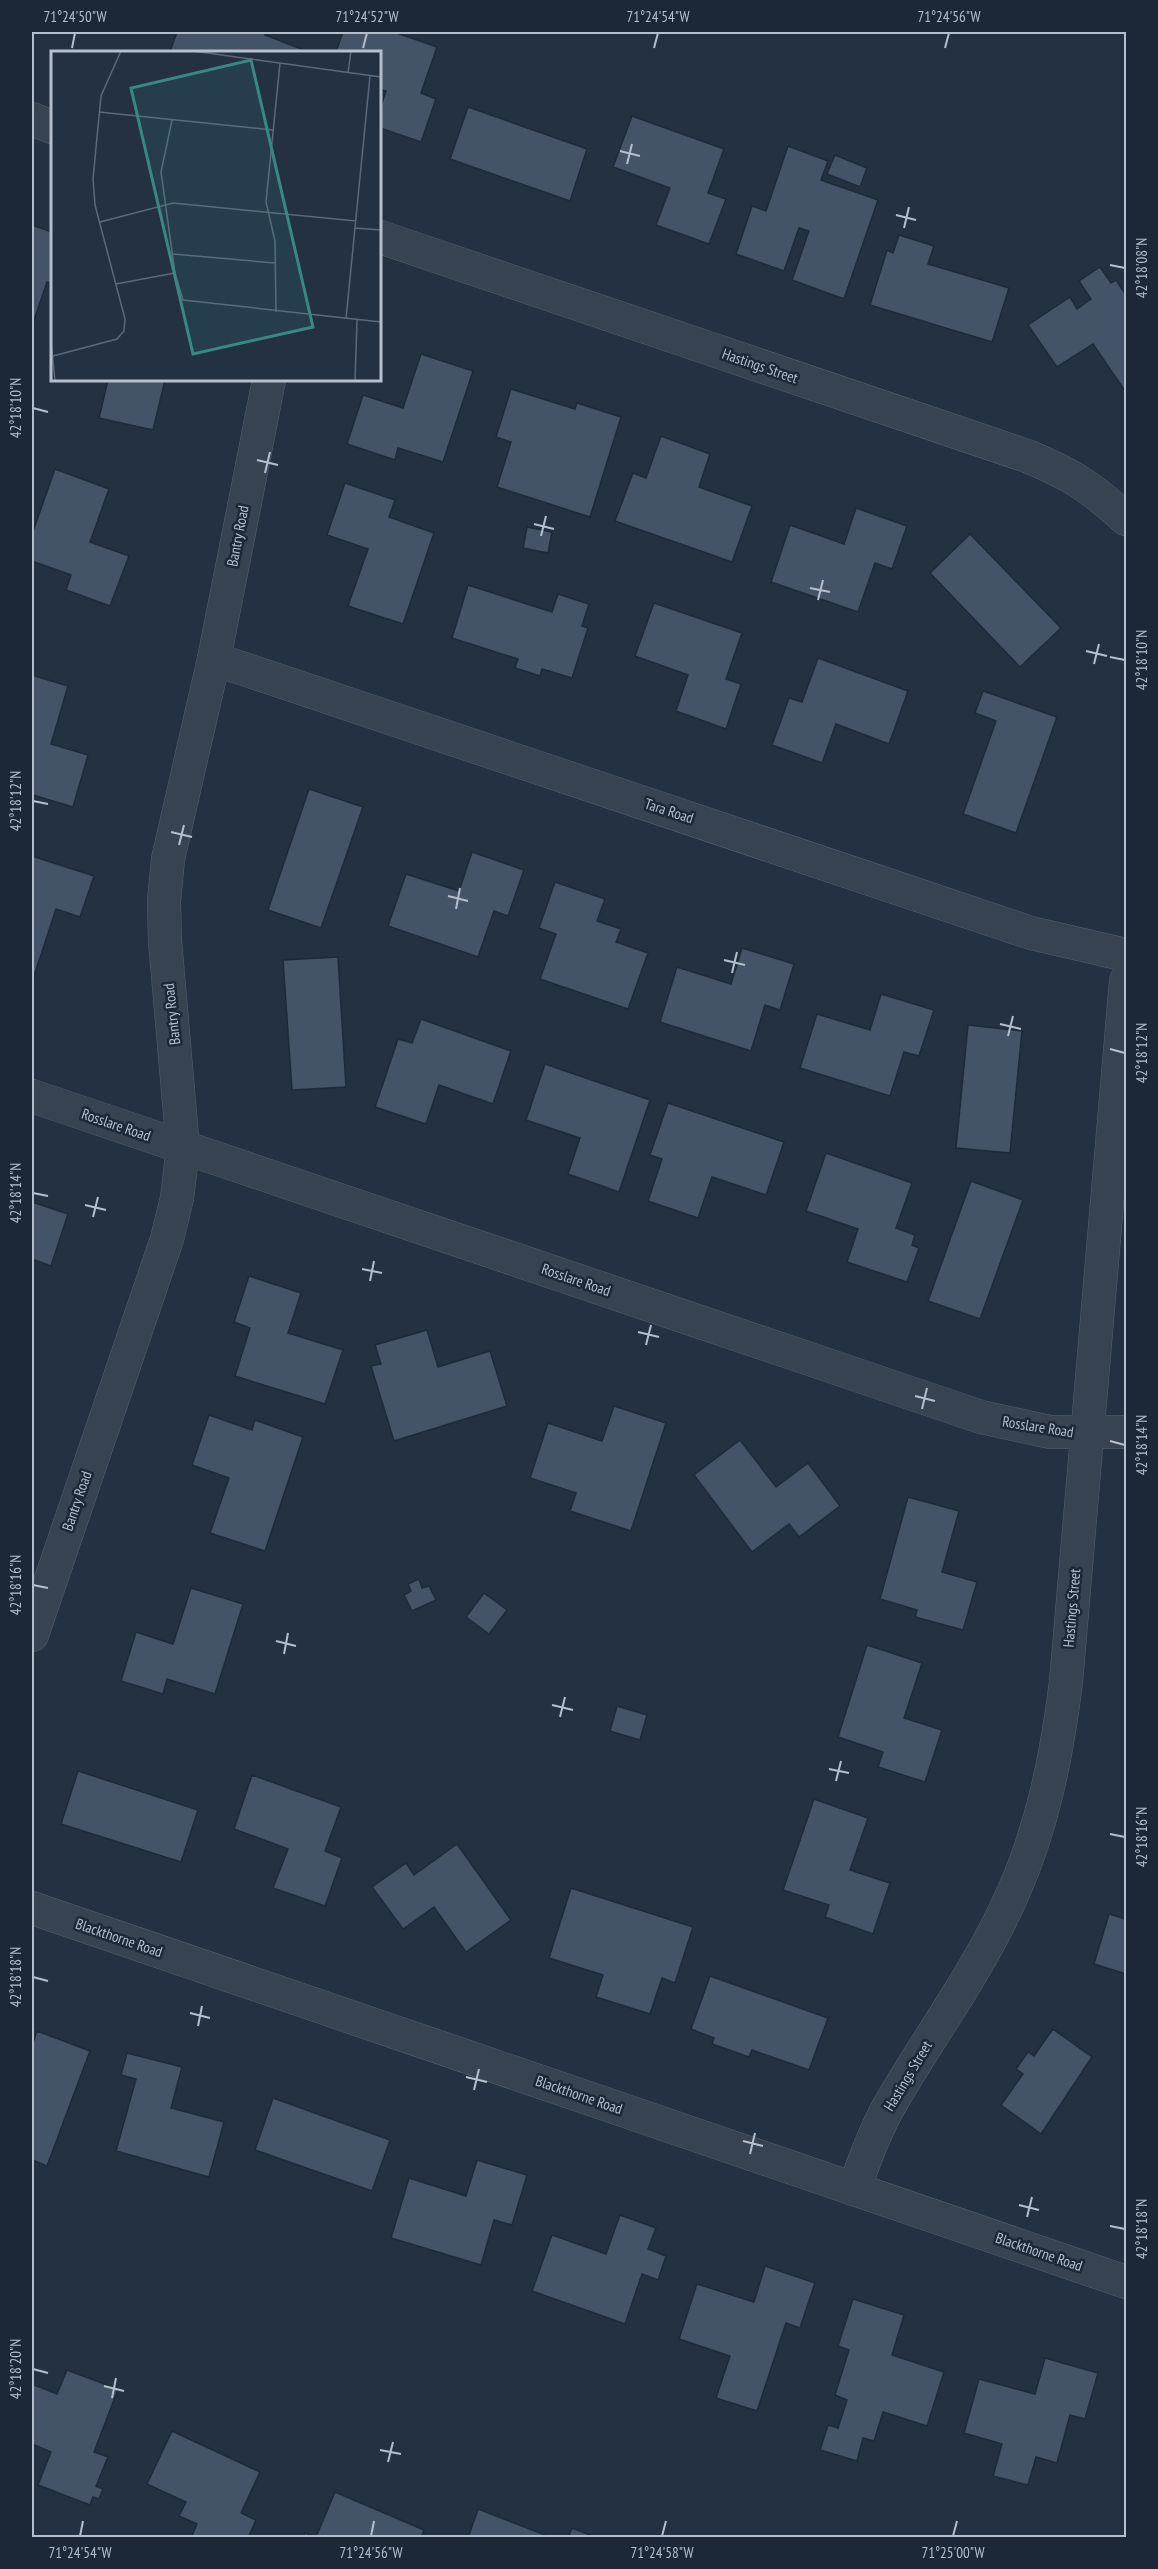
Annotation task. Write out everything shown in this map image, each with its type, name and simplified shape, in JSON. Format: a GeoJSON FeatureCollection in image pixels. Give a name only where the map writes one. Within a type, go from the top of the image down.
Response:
{"type":"FeatureCollection","features":[{"type":"Feature","properties":{"kind":"street"},"geometry":{"type":"LineString","coordinates":[[32,119],[51,127]]}},
{"type":"Feature","properties":{"kind":"street","name":"Hastings Street"},"geometry":{"type":"LineString","coordinates":[[381,237],[1027,456],[1066,472],[1099,494],[1126,519]]}},
{"type":"Feature","properties":{"kind":"street","name":"Bantry Road"},"geometry":{"type":"LineString","coordinates":[[32,1635],[167,1239],[177,1198],[183,1148],[165,941],[164,900],[168,859],[214,659],[269,381]]}},
{"type":"Feature","properties":{"kind":"street","name":"Tara Road"},"geometry":{"type":"LineString","coordinates":[[214,659],[1031,933],[1126,955]]}},
{"type":"Feature","properties":{"kind":"street","name":"Hastings Street"},"geometry":{"type":"LineString","coordinates":[[854,2189],[891,2103],[988,1942],[1013,1894],[1033,1840],[1049,1785],[1061,1723],[1126,981]]}},
{"type":"Feature","properties":{"kind":"street","name":"Rosslare Road"},"geometry":{"type":"LineString","coordinates":[[32,1096],[981,1417],[1050,1432],[1087,1434],[1126,1432]]}},
{"type":"Feature","properties":{"kind":"street","name":"Blackthorne Road"},"geometry":{"type":"LineString","coordinates":[[32,1908],[1126,2282]]}},
{"type":"Feature","properties":{"kind":"building"},"geometry":{"type":"Polygon","coordinates":[[[177,32],[266,32],[265,35],[304,50],[304,51],[170,51],[177,32]]]}},
{"type":"Feature","properties":{"kind":"building"},"geometry":{"type":"Polygon","coordinates":[[[343,32],[394,32],[437,47],[421,93],[436,99],[421,142],[381,128],[381,106],[386,91],[381,89],[381,51],[336,51],[343,32]]]}},
{"type":"Feature","properties":{"kind":"building"},"geometry":{"type":"Polygon","coordinates":[[[468,107],[587,149],[570,201],[450,159],[468,107]]]}},
{"type":"Feature","properties":{"kind":"building"},"geometry":{"type":"Polygon","coordinates":[[[632,116],[724,149],[708,193],[726,199],[709,244],[656,225],[670,188],[613,167],[632,116]]]}},
{"type":"Feature","properties":{"kind":"building"},"geometry":{"type":"Polygon","coordinates":[[[788,146],[828,161],[821,180],[878,200],[844,299],[792,280],[809,231],[799,228],[784,271],[736,254],[752,206],[766,211],[788,146]]]}},
{"type":"Feature","properties":{"kind":"building"},"geometry":{"type":"Polygon","coordinates":[[[835,155],[867,168],[860,187],[827,174],[835,155]]]}},
{"type":"Feature","properties":{"kind":"building"},"geometry":{"type":"Polygon","coordinates":[[[32,225],[51,232],[51,283],[47,282],[32,326],[32,225]]]}},
{"type":"Feature","properties":{"kind":"building"},"geometry":{"type":"Polygon","coordinates":[[[899,235],[934,246],[928,264],[1009,288],[992,342],[870,305],[887,250],[893,253],[899,235]]]}},
{"type":"Feature","properties":{"kind":"building"},"geometry":{"type":"Polygon","coordinates":[[[1100,267],[1111,283],[1116,280],[1126,295],[1125,391],[1093,344],[1057,367],[1028,325],[1070,297],[1077,309],[1091,299],[1079,281],[1100,267]]]}},
{"type":"Feature","properties":{"kind":"building"},"geometry":{"type":"Polygon","coordinates":[[[421,354],[473,371],[443,462],[398,448],[395,460],[347,444],[363,395],[403,408],[421,354]]]}},
{"type":"Feature","properties":{"kind":"building"},"geometry":{"type":"Polygon","coordinates":[[[108,381],[165,381],[153,430],[99,418],[108,381]]]}},
{"type":"Feature","properties":{"kind":"building"},"geometry":{"type":"Polygon","coordinates":[[[511,389],[575,409],[577,403],[621,417],[590,517],[497,487],[511,442],[496,437],[511,389]]]}},
{"type":"Feature","properties":{"kind":"building"},"geometry":{"type":"Polygon","coordinates":[[[661,436],[710,454],[699,487],[752,506],[732,562],[615,521],[633,473],[646,478],[661,436]]]}},
{"type":"Feature","properties":{"kind":"building"},"geometry":{"type":"Polygon","coordinates":[[[55,469],[109,489],[90,542],[129,556],[110,606],[66,590],[71,575],[32,561],[32,534],[55,469]]]}},
{"type":"Feature","properties":{"kind":"building"},"geometry":{"type":"Polygon","coordinates":[[[345,483],[395,500],[389,517],[434,533],[403,624],[348,606],[368,549],[327,535],[345,483]]]}},
{"type":"Feature","properties":{"kind":"building"},"geometry":{"type":"Polygon","coordinates":[[[856,508],[907,526],[892,569],[875,563],[858,612],[771,582],[790,525],[844,544],[856,508]]]}},
{"type":"Feature","properties":{"kind":"building"},"geometry":{"type":"Polygon","coordinates":[[[527,527],[552,532],[548,553],[523,548],[527,527]]]}},
{"type":"Feature","properties":{"kind":"building"},"geometry":{"type":"Polygon","coordinates":[[[970,534],[1061,628],[1020,667],[930,573],[970,534]]]}},
{"type":"Feature","properties":{"kind":"building"},"geometry":{"type":"Polygon","coordinates":[[[468,585],[552,612],[558,594],[589,604],[582,626],[588,628],[572,678],[542,669],[540,676],[515,668],[518,659],[452,638],[468,585]]]}},
{"type":"Feature","properties":{"kind":"building"},"geometry":{"type":"Polygon","coordinates":[[[654,603],[742,633],[726,679],[741,684],[726,729],[676,711],[688,675],[635,656],[654,603]]]}},
{"type":"Feature","properties":{"kind":"building"},"geometry":{"type":"Polygon","coordinates":[[[818,658],[908,691],[889,744],[836,724],[822,763],[772,745],[789,698],[802,702],[818,658]]]}},
{"type":"Feature","properties":{"kind":"building"},"geometry":{"type":"Polygon","coordinates":[[[32,675],[68,686],[51,744],[88,755],[73,807],[33,795],[32,800],[32,675]]]}},
{"type":"Feature","properties":{"kind":"building"},"geometry":{"type":"Polygon","coordinates":[[[983,691],[1057,717],[1016,833],[963,814],[996,721],[975,713],[983,691]]]}},
{"type":"Feature","properties":{"kind":"building"},"geometry":{"type":"Polygon","coordinates":[[[309,789],[363,807],[321,928],[268,910],[309,789]]]}},
{"type":"Feature","properties":{"kind":"building"},"geometry":{"type":"Polygon","coordinates":[[[472,852],[524,870],[508,916],[494,911],[478,957],[388,926],[406,874],[459,891],[472,852]]]}},
{"type":"Feature","properties":{"kind":"building"},"geometry":{"type":"Polygon","coordinates":[[[32,856],[94,876],[80,917],[56,909],[32,982],[32,856]]]}},
{"type":"Feature","properties":{"kind":"building"},"geometry":{"type":"Polygon","coordinates":[[[555,882],[605,899],[597,921],[621,929],[616,942],[648,953],[628,1009],[540,979],[556,934],[539,928],[555,882]]]}},
{"type":"Feature","properties":{"kind":"building"},"geometry":{"type":"Polygon","coordinates":[[[742,948],[794,964],[780,1010],[765,1005],[751,1051],[660,1022],[677,967],[731,984],[742,948]]]}},
{"type":"Feature","properties":{"kind":"building"},"geometry":{"type":"Polygon","coordinates":[[[338,957],[346,1087],[292,1090],[283,960],[338,957]]]}},
{"type":"Feature","properties":{"kind":"building"},"geometry":{"type":"Polygon","coordinates":[[[881,994],[934,1010],[919,1056],[904,1052],[890,1096],[800,1068],[817,1014],[870,1030],[881,994]]]}},
{"type":"Feature","properties":{"kind":"building"},"geometry":{"type":"Polygon","coordinates":[[[421,1019],[511,1051],[493,1104],[439,1085],[426,1124],[375,1107],[398,1039],[412,1043],[421,1019]]]}},
{"type":"Feature","properties":{"kind":"building"},"geometry":{"type":"Polygon","coordinates":[[[968,1025],[1022,1031],[1010,1153],[956,1148],[968,1025]]]}},
{"type":"Feature","properties":{"kind":"building"},"geometry":{"type":"Polygon","coordinates":[[[545,1064],[650,1100],[619,1192],[568,1174],[580,1138],[526,1120],[545,1064]]]}},
{"type":"Feature","properties":{"kind":"building"},"geometry":{"type":"Polygon","coordinates":[[[668,1103],[784,1142],[766,1195],[712,1177],[698,1218],[648,1201],[662,1159],[650,1155],[668,1103]]]}},
{"type":"Feature","properties":{"kind":"building"},"geometry":{"type":"Polygon","coordinates":[[[826,1153],[912,1183],[896,1228],[915,1235],[912,1245],[919,1248],[907,1282],[847,1262],[858,1229],[806,1211],[826,1153]]]}},
{"type":"Feature","properties":{"kind":"building"},"geometry":{"type":"Polygon","coordinates":[[[971,1181],[1023,1200],[980,1319],[928,1301],[971,1181]]]}},
{"type":"Feature","properties":{"kind":"building"},"geometry":{"type":"Polygon","coordinates":[[[32,1202],[68,1214],[51,1266],[32,1259],[32,1202]]]}},
{"type":"Feature","properties":{"kind":"building"},"geometry":{"type":"Polygon","coordinates":[[[249,1276],[301,1293],[288,1333],[343,1350],[325,1404],[235,1376],[250,1328],[234,1322],[249,1276]]]}},
{"type":"Feature","properties":{"kind":"building"},"geometry":{"type":"Polygon","coordinates":[[[427,1330],[438,1367],[490,1351],[507,1406],[394,1441],[371,1366],[381,1364],[375,1345],[427,1330]]]}},
{"type":"Feature","properties":{"kind":"building"},"geometry":{"type":"Polygon","coordinates":[[[614,1406],[666,1423],[631,1531],[570,1511],[576,1493],[530,1478],[548,1423],[602,1441],[614,1406]]]}},
{"type":"Feature","properties":{"kind":"building"},"geometry":{"type":"Polygon","coordinates":[[[209,1415],[252,1430],[255,1420],[303,1437],[265,1551],[210,1533],[229,1478],[192,1465],[209,1415]]]}},
{"type":"Feature","properties":{"kind":"building"},"geometry":{"type":"Polygon","coordinates":[[[740,1440],[776,1487],[808,1463],[840,1506],[799,1537],[789,1524],[752,1552],[694,1475],[740,1440]]]}},
{"type":"Feature","properties":{"kind":"building"},"geometry":{"type":"Polygon","coordinates":[[[908,1497],[959,1511],[942,1572],[977,1582],[963,1630],[915,1617],[917,1610],[880,1599],[908,1497]]]}},
{"type":"Feature","properties":{"kind":"building"},"geometry":{"type":"Polygon","coordinates":[[[419,1579],[422,1588],[429,1586],[436,1600],[412,1611],[404,1595],[411,1591],[408,1584],[419,1579]]]}},
{"type":"Feature","properties":{"kind":"building"},"geometry":{"type":"Polygon","coordinates":[[[191,1588],[243,1604],[215,1694],[167,1679],[163,1694],[121,1681],[136,1632],[173,1644],[191,1588]]]}},
{"type":"Feature","properties":{"kind":"building"},"geometry":{"type":"Polygon","coordinates":[[[484,1593],[507,1610],[489,1634],[466,1617],[484,1593]]]}},
{"type":"Feature","properties":{"kind":"building"},"geometry":{"type":"Polygon","coordinates":[[[867,1645],[922,1663],[904,1718],[942,1730],[925,1782],[878,1767],[883,1752],[838,1737],[867,1645]]]}},
{"type":"Feature","properties":{"kind":"building"},"geometry":{"type":"Polygon","coordinates":[[[617,1706],[647,1715],[640,1740],[610,1731],[617,1706]]]}},
{"type":"Feature","properties":{"kind":"building"},"geometry":{"type":"Polygon","coordinates":[[[78,1771],[198,1810],[181,1862],[61,1824],[78,1771]]]}},
{"type":"Feature","properties":{"kind":"building"},"geometry":{"type":"Polygon","coordinates":[[[252,1775],[341,1807],[325,1851],[342,1858],[325,1906],[273,1888],[288,1849],[234,1829],[252,1775]]]}},
{"type":"Feature","properties":{"kind":"building"},"geometry":{"type":"Polygon","coordinates":[[[814,1799],[868,1818],[850,1870],[890,1883],[873,1934],[825,1917],[829,1905],[783,1890],[814,1799]]]}},
{"type":"Feature","properties":{"kind":"building"},"geometry":{"type":"Polygon","coordinates":[[[457,1844],[511,1920],[466,1952],[434,1907],[403,1929],[372,1887],[406,1863],[414,1875],[457,1844]]]}},
{"type":"Feature","properties":{"kind":"building"},"geometry":{"type":"Polygon","coordinates":[[[571,1888],[693,1927],[675,1983],[662,1978],[650,2014],[596,1997],[603,1975],[549,1958],[571,1888]]]}},
{"type":"Feature","properties":{"kind":"building"},"geometry":{"type":"Polygon","coordinates":[[[1109,1914],[1126,1919],[1126,1974],[1094,1964],[1109,1914]]]}},
{"type":"Feature","properties":{"kind":"building"},"geometry":{"type":"Polygon","coordinates":[[[710,1976],[828,2018],[809,2070],[752,2050],[749,2057],[712,2044],[714,2038],[691,2029],[710,1976]]]}},
{"type":"Feature","properties":{"kind":"building"},"geometry":{"type":"Polygon","coordinates":[[[1053,2029],[1092,2057],[1041,2134],[1001,2105],[1023,2074],[1016,2069],[1028,2052],[1034,2056],[1053,2029]]]}},
{"type":"Feature","properties":{"kind":"building"},"geometry":{"type":"Polygon","coordinates":[[[37,2031],[90,2051],[47,2166],[32,2160],[32,2046],[37,2031]]]}},
{"type":"Feature","properties":{"kind":"building"},"geometry":{"type":"Polygon","coordinates":[[[127,2053],[182,2067],[171,2108],[224,2122],[209,2177],[116,2151],[136,2079],[121,2075],[127,2053]]]}},
{"type":"Feature","properties":{"kind":"building"},"geometry":{"type":"Polygon","coordinates":[[[273,2098],[390,2140],[372,2191],[255,2150],[273,2098]]]}},
{"type":"Feature","properties":{"kind":"building"},"geometry":{"type":"Polygon","coordinates":[[[477,2160],[527,2175],[512,2225],[494,2220],[481,2265],[391,2238],[409,2178],[466,2196],[477,2160]]]}},
{"type":"Feature","properties":{"kind":"building"},"geometry":{"type":"Polygon","coordinates":[[[620,2215],[656,2228],[648,2249],[666,2256],[658,2280],[642,2274],[625,2324],[532,2291],[552,2235],[606,2254],[620,2215]]]}},
{"type":"Feature","properties":{"kind":"building"},"geometry":{"type":"Polygon","coordinates":[[[765,2266],[815,2283],[800,2328],[786,2323],[757,2411],[716,2398],[730,2356],[679,2339],[697,2284],[754,2302],[765,2266]]]}},
{"type":"Feature","properties":{"kind":"building"},"geometry":{"type":"Polygon","coordinates":[[[853,2299],[904,2315],[892,2355],[944,2372],[927,2426],[883,2412],[874,2441],[863,2438],[857,2461],[820,2450],[828,2425],[838,2428],[847,2400],[835,2395],[849,2350],[838,2346],[853,2299]]]}},
{"type":"Feature","properties":{"kind":"building"},"geometry":{"type":"Polygon","coordinates":[[[1045,2358],[1098,2373],[1085,2419],[1070,2415],[1057,2463],[1036,2457],[1028,2485],[993,2476],[1002,2444],[964,2433],[979,2379],[1035,2394],[1045,2358]]]}},
{"type":"Feature","properties":{"kind":"building"},"geometry":{"type":"Polygon","coordinates":[[[67,2370],[118,2389],[94,2452],[108,2457],[96,2486],[103,2489],[99,2499],[93,2497],[90,2505],[38,2485],[51,2452],[32,2444],[32,2384],[57,2394],[67,2370]]]}},
{"type":"Feature","properties":{"kind":"building"},"geometry":{"type":"Polygon","coordinates":[[[172,2431],[260,2472],[241,2513],[256,2520],[248,2538],[191,2538],[197,2524],[179,2516],[186,2502],[147,2484],[172,2431]]]}},
{"type":"Feature","properties":{"kind":"building"},"geometry":{"type":"Polygon","coordinates":[[[335,2492],[424,2530],[421,2538],[303,2538],[305,2533],[316,2537],[335,2492]]]}},
{"type":"Feature","properties":{"kind":"building"},"geometry":{"type":"Polygon","coordinates":[[[478,2509],[553,2538],[468,2538],[478,2509]]]}},
{"type":"Feature","properties":{"kind":"building"},"geometry":{"type":"Polygon","coordinates":[[[572,2528],[595,2537],[595,2538],[568,2538],[572,2528]]]}}]}
